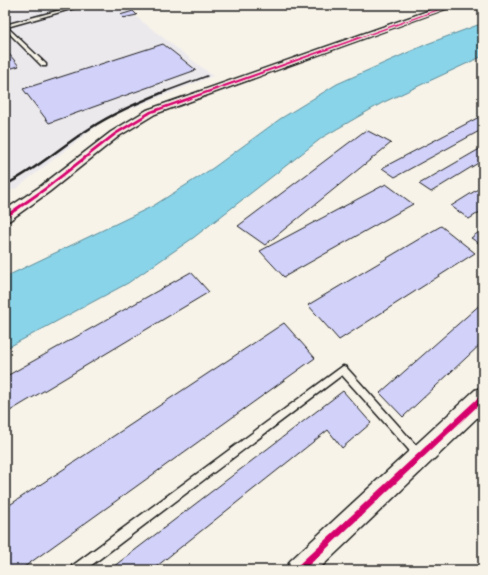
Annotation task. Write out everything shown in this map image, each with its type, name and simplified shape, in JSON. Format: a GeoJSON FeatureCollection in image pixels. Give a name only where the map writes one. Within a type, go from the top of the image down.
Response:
{"type":"FeatureCollection","features":[{"type":"Feature","properties":{"kind":"street"},"geometry":{"type":"LineString","coordinates":[[5,217],[45,189],[115,134],[152,112],[452,5]]}},
{"type":"Feature","properties":{"kind":"street"},"geometry":{"type":"LineString","coordinates":[[299,570],[483,397]]}},
{"type":"Feature","properties":{"kind":"lane"},"geometry":{"type":"LineString","coordinates":[[44,65],[5,27],[83,5]]}},
{"type":"Feature","properties":{"kind":"lane"},"geometry":{"type":"LineString","coordinates":[[76,570],[343,370],[420,457]]}},
{"type":"Feature","properties":{"kind":"shaded area"},"geometry":{"type":"Polygon","coordinates":[[[5,5],[121,5],[213,76],[107,118],[17,188],[5,193],[5,5]]]}},
{"type":"Feature","properties":{"kind":"water"},"geometry":{"type":"Polygon","coordinates":[[[483,23],[483,56],[382,103],[323,137],[193,238],[128,283],[5,349],[5,277],[153,206],[213,168],[280,119],[337,84],[427,44],[483,23]]]}},
{"type":"Feature","properties":{"kind":"building"},"geometry":{"type":"Polygon","coordinates":[[[133,11],[137,15],[123,18],[120,15],[133,11]]]}},
{"type":"Feature","properties":{"kind":"building"},"geometry":{"type":"Polygon","coordinates":[[[163,44],[196,70],[49,123],[23,89],[163,44]]]}},
{"type":"Feature","properties":{"kind":"building"},"geometry":{"type":"Polygon","coordinates":[[[5,49],[19,66],[5,70],[5,49]]]}},
{"type":"Feature","properties":{"kind":"building"},"geometry":{"type":"Polygon","coordinates":[[[483,115],[483,129],[395,177],[382,168],[483,115]]]}},
{"type":"Feature","properties":{"kind":"building"},"geometry":{"type":"Polygon","coordinates":[[[366,130],[391,143],[265,245],[238,226],[366,130]]]}},
{"type":"Feature","properties":{"kind":"building"},"geometry":{"type":"Polygon","coordinates":[[[483,147],[483,160],[431,192],[419,184],[483,147]]]}},
{"type":"Feature","properties":{"kind":"building"},"geometry":{"type":"Polygon","coordinates":[[[386,184],[413,204],[284,277],[260,251],[386,184]]]}},
{"type":"Feature","properties":{"kind":"building"},"geometry":{"type":"Polygon","coordinates":[[[483,186],[483,210],[469,219],[451,206],[483,186]]]}},
{"type":"Feature","properties":{"kind":"building"},"geometry":{"type":"Polygon","coordinates":[[[441,226],[475,253],[339,340],[308,305],[441,226]]]}},
{"type":"Feature","properties":{"kind":"building"},"geometry":{"type":"Polygon","coordinates":[[[483,229],[483,246],[471,238],[483,229]]]}},
{"type":"Feature","properties":{"kind":"building"},"geometry":{"type":"Polygon","coordinates":[[[191,272],[209,292],[5,414],[5,377],[191,272]]]}},
{"type":"Feature","properties":{"kind":"building"},"geometry":{"type":"Polygon","coordinates":[[[483,302],[483,342],[403,417],[380,393],[483,302]]]}},
{"type":"Feature","properties":{"kind":"building"},"geometry":{"type":"Polygon","coordinates":[[[284,323],[315,358],[20,570],[9,570],[5,559],[5,508],[284,323]]]}},
{"type":"Feature","properties":{"kind":"building"},"geometry":{"type":"Polygon","coordinates":[[[343,391],[371,423],[342,448],[328,430],[152,570],[109,570],[343,391]]]}},
{"type":"Feature","properties":{"kind":"railway"},"geometry":{"type":"LineString","coordinates":[[164,92],[207,76]]}},
{"type":"Feature","properties":{"kind":"railway"},"geometry":{"type":"LineString","coordinates":[[5,185],[38,165],[98,123],[127,108],[166,91]]}},
{"type":"Feature","properties":{"kind":"cycle path"},"geometry":{"type":"LineString","coordinates":[[5,217],[45,189],[115,134],[151,112],[452,5]]}},
{"type":"Feature","properties":{"kind":"cycle path"},"geometry":{"type":"LineString","coordinates":[[299,570],[483,397]]}}]}
